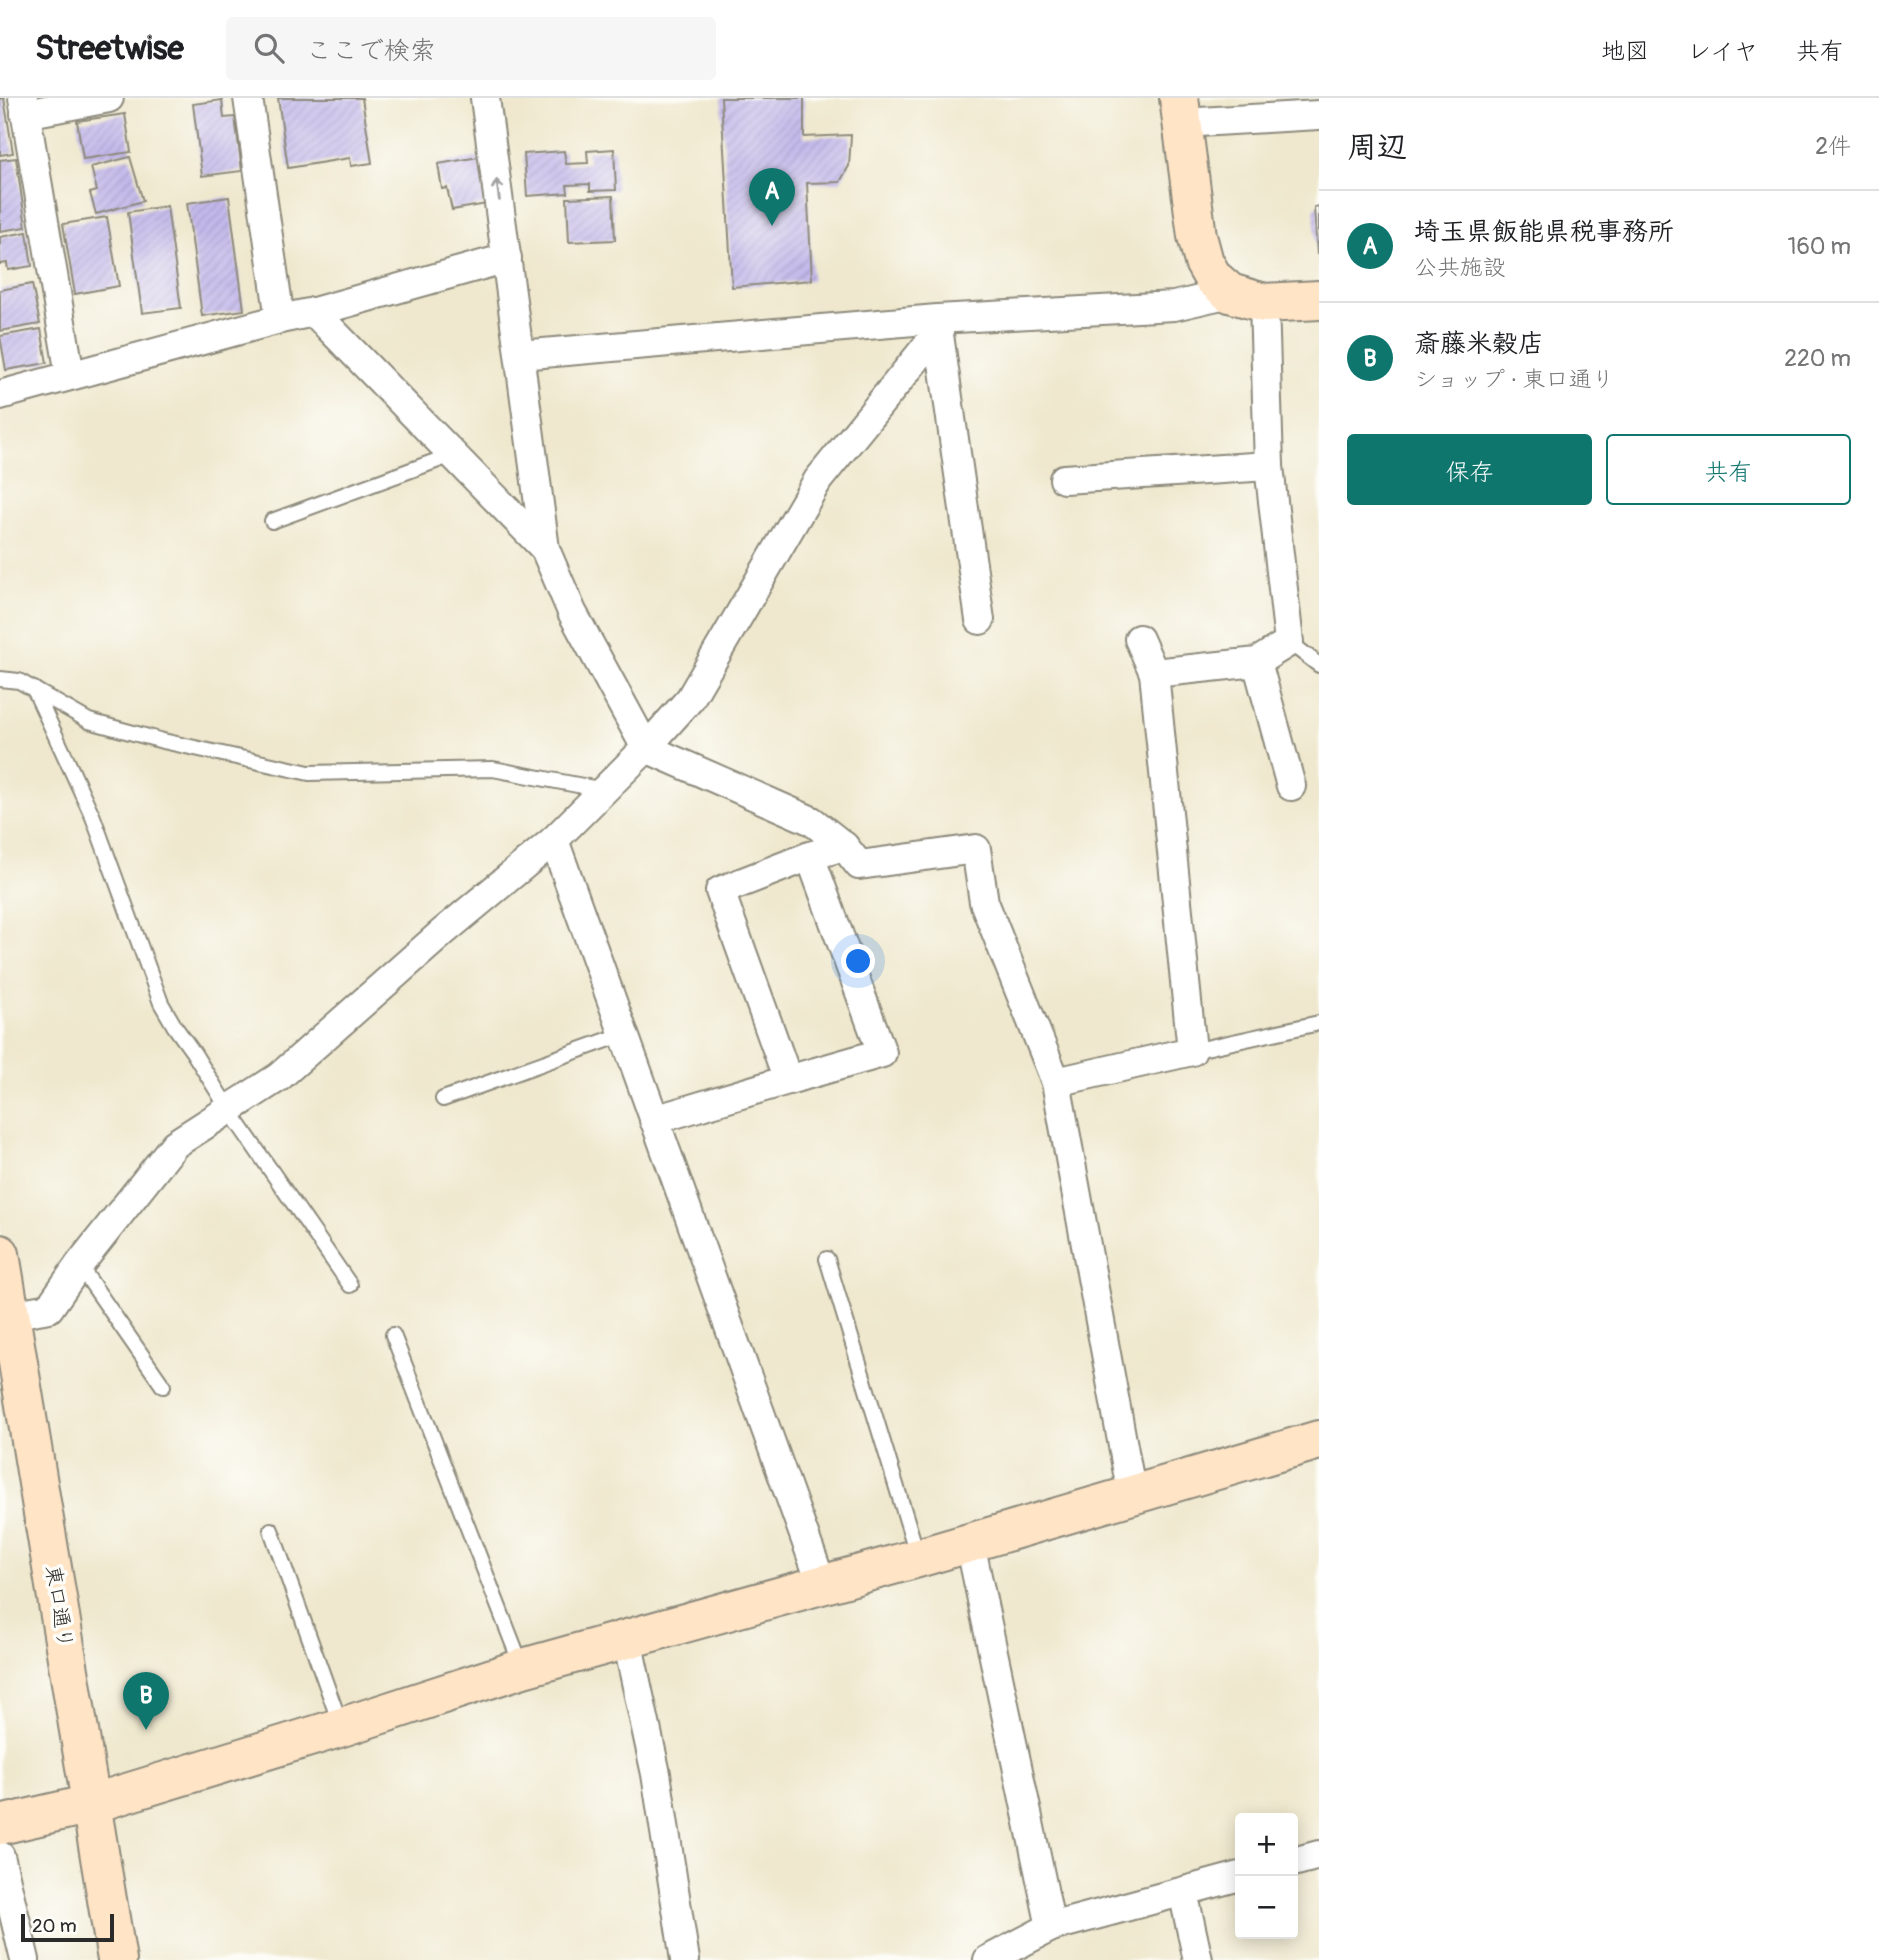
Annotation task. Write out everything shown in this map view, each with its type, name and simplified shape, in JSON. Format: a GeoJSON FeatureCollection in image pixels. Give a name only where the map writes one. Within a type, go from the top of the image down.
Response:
{"type":"FeatureCollection","features":[{"type":"Feature","properties":{"kind":"street"},"geometry":{"type":"LineString","coordinates":[[70,375],[24,106],[109,98]]}},
{"type":"Feature","properties":{"kind":"street"},"geometry":{"type":"LineString","coordinates":[[248,98],[280,319]]}},
{"type":"Feature","properties":{"kind":"street"},"geometry":{"type":"LineString","coordinates":[[485,98],[545,549],[572,612],[646,748],[812,821],[845,846],[859,866],[976,849],[984,902],[1056,1082],[1132,1495]]}},
{"type":"Feature","properties":{"kind":"street"},"geometry":{"type":"LineString","coordinates":[[1247,298],[1213,278],[1204,262],[1197,236],[1180,111],[1319,115]]}},
{"type":"Feature","properties":{"kind":"street"},"geometry":{"type":"LineString","coordinates":[[0,395],[507,258]]}},
{"type":"Feature","properties":{"kind":"street"},"geometry":{"type":"LineString","coordinates":[[520,355],[938,325],[1247,298],[1319,300]]}},
{"type":"Feature","properties":{"kind":"street"},"geometry":{"type":"LineString","coordinates":[[1154,673],[1257,662],[1289,642],[1247,298]]}},
{"type":"Feature","properties":{"kind":"street"},"geometry":{"type":"LineString","coordinates":[[314,312],[545,549]]}},
{"type":"Feature","properties":{"kind":"street"},"geometry":{"type":"LineString","coordinates":[[938,325],[980,620]]}},
{"type":"Feature","properties":{"kind":"street"},"geometry":{"type":"LineString","coordinates":[[10,1315],[49,1308],[79,1265],[175,1144],[278,1077],[443,932],[554,840],[646,748],[690,699],[818,480],[938,325]]}},
{"type":"Feature","properties":{"kind":"street"},"geometry":{"type":"LineString","coordinates":[[1064,479],[1269,466]]}},
{"type":"Feature","properties":{"kind":"street"},"geometry":{"type":"LineString","coordinates":[[1056,1082],[1192,1051],[1154,673],[1139,639]]}},
{"type":"Feature","properties":{"kind":"street"},"geometry":{"type":"LineString","coordinates":[[1257,662],[1292,786]]}},
{"type":"Feature","properties":{"kind":"street"},"geometry":{"type":"LineString","coordinates":[[554,840],[822,1585]]}},
{"type":"Feature","properties":{"kind":"street"},"geometry":{"type":"LineString","coordinates":[[788,1080],[720,891],[810,856],[845,846]]}},
{"type":"Feature","properties":{"kind":"street"},"geometry":{"type":"LineString","coordinates":[[654,1120],[882,1053],[810,856]]}},
{"type":"Feature","properties":{"kind":"street","name":"東口通り"},"geometry":{"type":"LineString","coordinates":[[0,1254],[10,1315],[9,1364],[91,1804],[117,1960]]}},
{"type":"Feature","properties":{"kind":"street"},"geometry":{"type":"LineString","coordinates":[[0,1825],[91,1804],[523,1668],[918,1558],[1319,1440]]}},
{"type":"Feature","properties":{"kind":"street"},"geometry":{"type":"LineString","coordinates":[[970,1543],[1051,1927]]}},
{"type":"Feature","properties":{"kind":"street"},"geometry":{"type":"LineString","coordinates":[[627,1640],[656,1774],[685,1960]]}},
{"type":"Feature","properties":{"kind":"street"},"geometry":{"type":"LineString","coordinates":[[1298,1861],[1319,1855]]}},
{"type":"Feature","properties":{"kind":"street"},"geometry":{"type":"LineString","coordinates":[[0,1856],[25,1960]]}},
{"type":"Feature","properties":{"kind":"street"},"geometry":{"type":"LineString","coordinates":[[988,1960],[1051,1927],[1235,1877]]}},
{"type":"Feature","properties":{"kind":"street"},"geometry":{"type":"LineString","coordinates":[[1183,1892],[1198,1960]]}},
{"type":"Feature","properties":{"kind":"lane"},"geometry":{"type":"LineString","coordinates":[[272,521],[452,455]]}},
{"type":"Feature","properties":{"kind":"lane"},"geometry":{"type":"LineString","coordinates":[[1289,642],[1319,665]]}},
{"type":"Feature","properties":{"kind":"lane"},"geometry":{"type":"LineString","coordinates":[[0,679],[19,681],[89,721],[163,741],[309,772],[493,769],[604,790]]}},
{"type":"Feature","properties":{"kind":"lane"},"geometry":{"type":"LineString","coordinates":[[34,689],[93,817],[161,1003],[229,1110],[350,1285]]}},
{"type":"Feature","properties":{"kind":"lane"},"geometry":{"type":"LineString","coordinates":[[1192,1051],[1319,1023]]}},
{"type":"Feature","properties":{"kind":"lane"},"geometry":{"type":"LineString","coordinates":[[443,1099],[624,1034]]}},
{"type":"Feature","properties":{"kind":"lane"},"geometry":{"type":"LineString","coordinates":[[827,1259],[918,1558]]}},
{"type":"Feature","properties":{"kind":"lane"},"geometry":{"type":"LineString","coordinates":[[79,1265],[163,1386]]}},
{"type":"Feature","properties":{"kind":"lane"},"geometry":{"type":"LineString","coordinates":[[393,1335],[523,1668]]}},
{"type":"Feature","properties":{"kind":"lane"},"geometry":{"type":"LineString","coordinates":[[271,1530],[342,1727]]}},
{"type":"Feature","properties":{"kind":"building"},"geometry":{"type":"Polygon","coordinates":[[[0,98],[4,98],[13,153],[0,155],[0,98]]]}},
{"type":"Feature","properties":{"kind":"building"},"geometry":{"type":"Polygon","coordinates":[[[278,98],[362,98],[372,163],[351,166],[350,158],[288,168],[278,98]]]}},
{"type":"Feature","properties":{"kind":"building"},"geometry":{"type":"Polygon","coordinates":[[[721,98],[804,98],[804,137],[851,135],[849,166],[840,182],[807,183],[812,280],[732,287],[721,98]]]}},
{"type":"Feature","properties":{"kind":"building"},"geometry":{"type":"Polygon","coordinates":[[[222,100],[224,118],[235,117],[242,171],[202,176],[193,104],[222,100]]]}},
{"type":"Feature","properties":{"kind":"building"},"geometry":{"type":"Polygon","coordinates":[[[125,114],[131,152],[83,159],[77,121],[125,114]]]}},
{"type":"Feature","properties":{"kind":"building"},"geometry":{"type":"Polygon","coordinates":[[[614,149],[616,190],[590,191],[590,184],[567,185],[568,193],[527,196],[524,154],[564,151],[566,164],[588,163],[587,151],[614,149]]]}},
{"type":"Feature","properties":{"kind":"building"},"geometry":{"type":"Polygon","coordinates":[[[130,157],[143,201],[96,214],[90,193],[97,191],[91,167],[130,157]]]}},
{"type":"Feature","properties":{"kind":"building"},"geometry":{"type":"Polygon","coordinates":[[[479,157],[487,204],[452,210],[447,188],[442,189],[438,164],[479,157]]]}},
{"type":"Feature","properties":{"kind":"building"},"geometry":{"type":"Polygon","coordinates":[[[16,158],[26,227],[0,231],[0,160],[16,158]]]}},
{"type":"Feature","properties":{"kind":"building"},"geometry":{"type":"Polygon","coordinates":[[[613,196],[615,240],[569,242],[567,198],[613,196]]]}},
{"type":"Feature","properties":{"kind":"building"},"geometry":{"type":"Polygon","coordinates":[[[229,197],[244,310],[202,316],[187,203],[229,197]]]}},
{"type":"Feature","properties":{"kind":"building"},"geometry":{"type":"Polygon","coordinates":[[[167,206],[181,308],[142,313],[128,212],[167,206]]]}},
{"type":"Feature","properties":{"kind":"building"},"geometry":{"type":"Polygon","coordinates":[[[1319,206],[1319,254],[1317,254],[1314,207],[1319,206]]]}},
{"type":"Feature","properties":{"kind":"building"},"geometry":{"type":"Polygon","coordinates":[[[107,217],[119,286],[75,294],[63,224],[107,217]]]}},
{"type":"Feature","properties":{"kind":"building"},"geometry":{"type":"Polygon","coordinates":[[[27,232],[32,266],[8,270],[7,263],[0,264],[0,237],[27,232]]]}},
{"type":"Feature","properties":{"kind":"building"},"geometry":{"type":"Polygon","coordinates":[[[32,284],[40,324],[0,331],[0,290],[32,284]]]}},
{"type":"Feature","properties":{"kind":"building"},"geometry":{"type":"Polygon","coordinates":[[[41,329],[47,363],[6,370],[0,336],[41,329]]]}},
{"type":"Feature","properties":{"kind":"place","name":"埼玉県飯能県税事務所"},"geometry":{"type":"Point","coordinates":[772,226]}},
{"type":"Feature","properties":{"kind":"place","name":"斎藤米穀店"},"geometry":{"type":"Point","coordinates":[146,1730]}}]}
